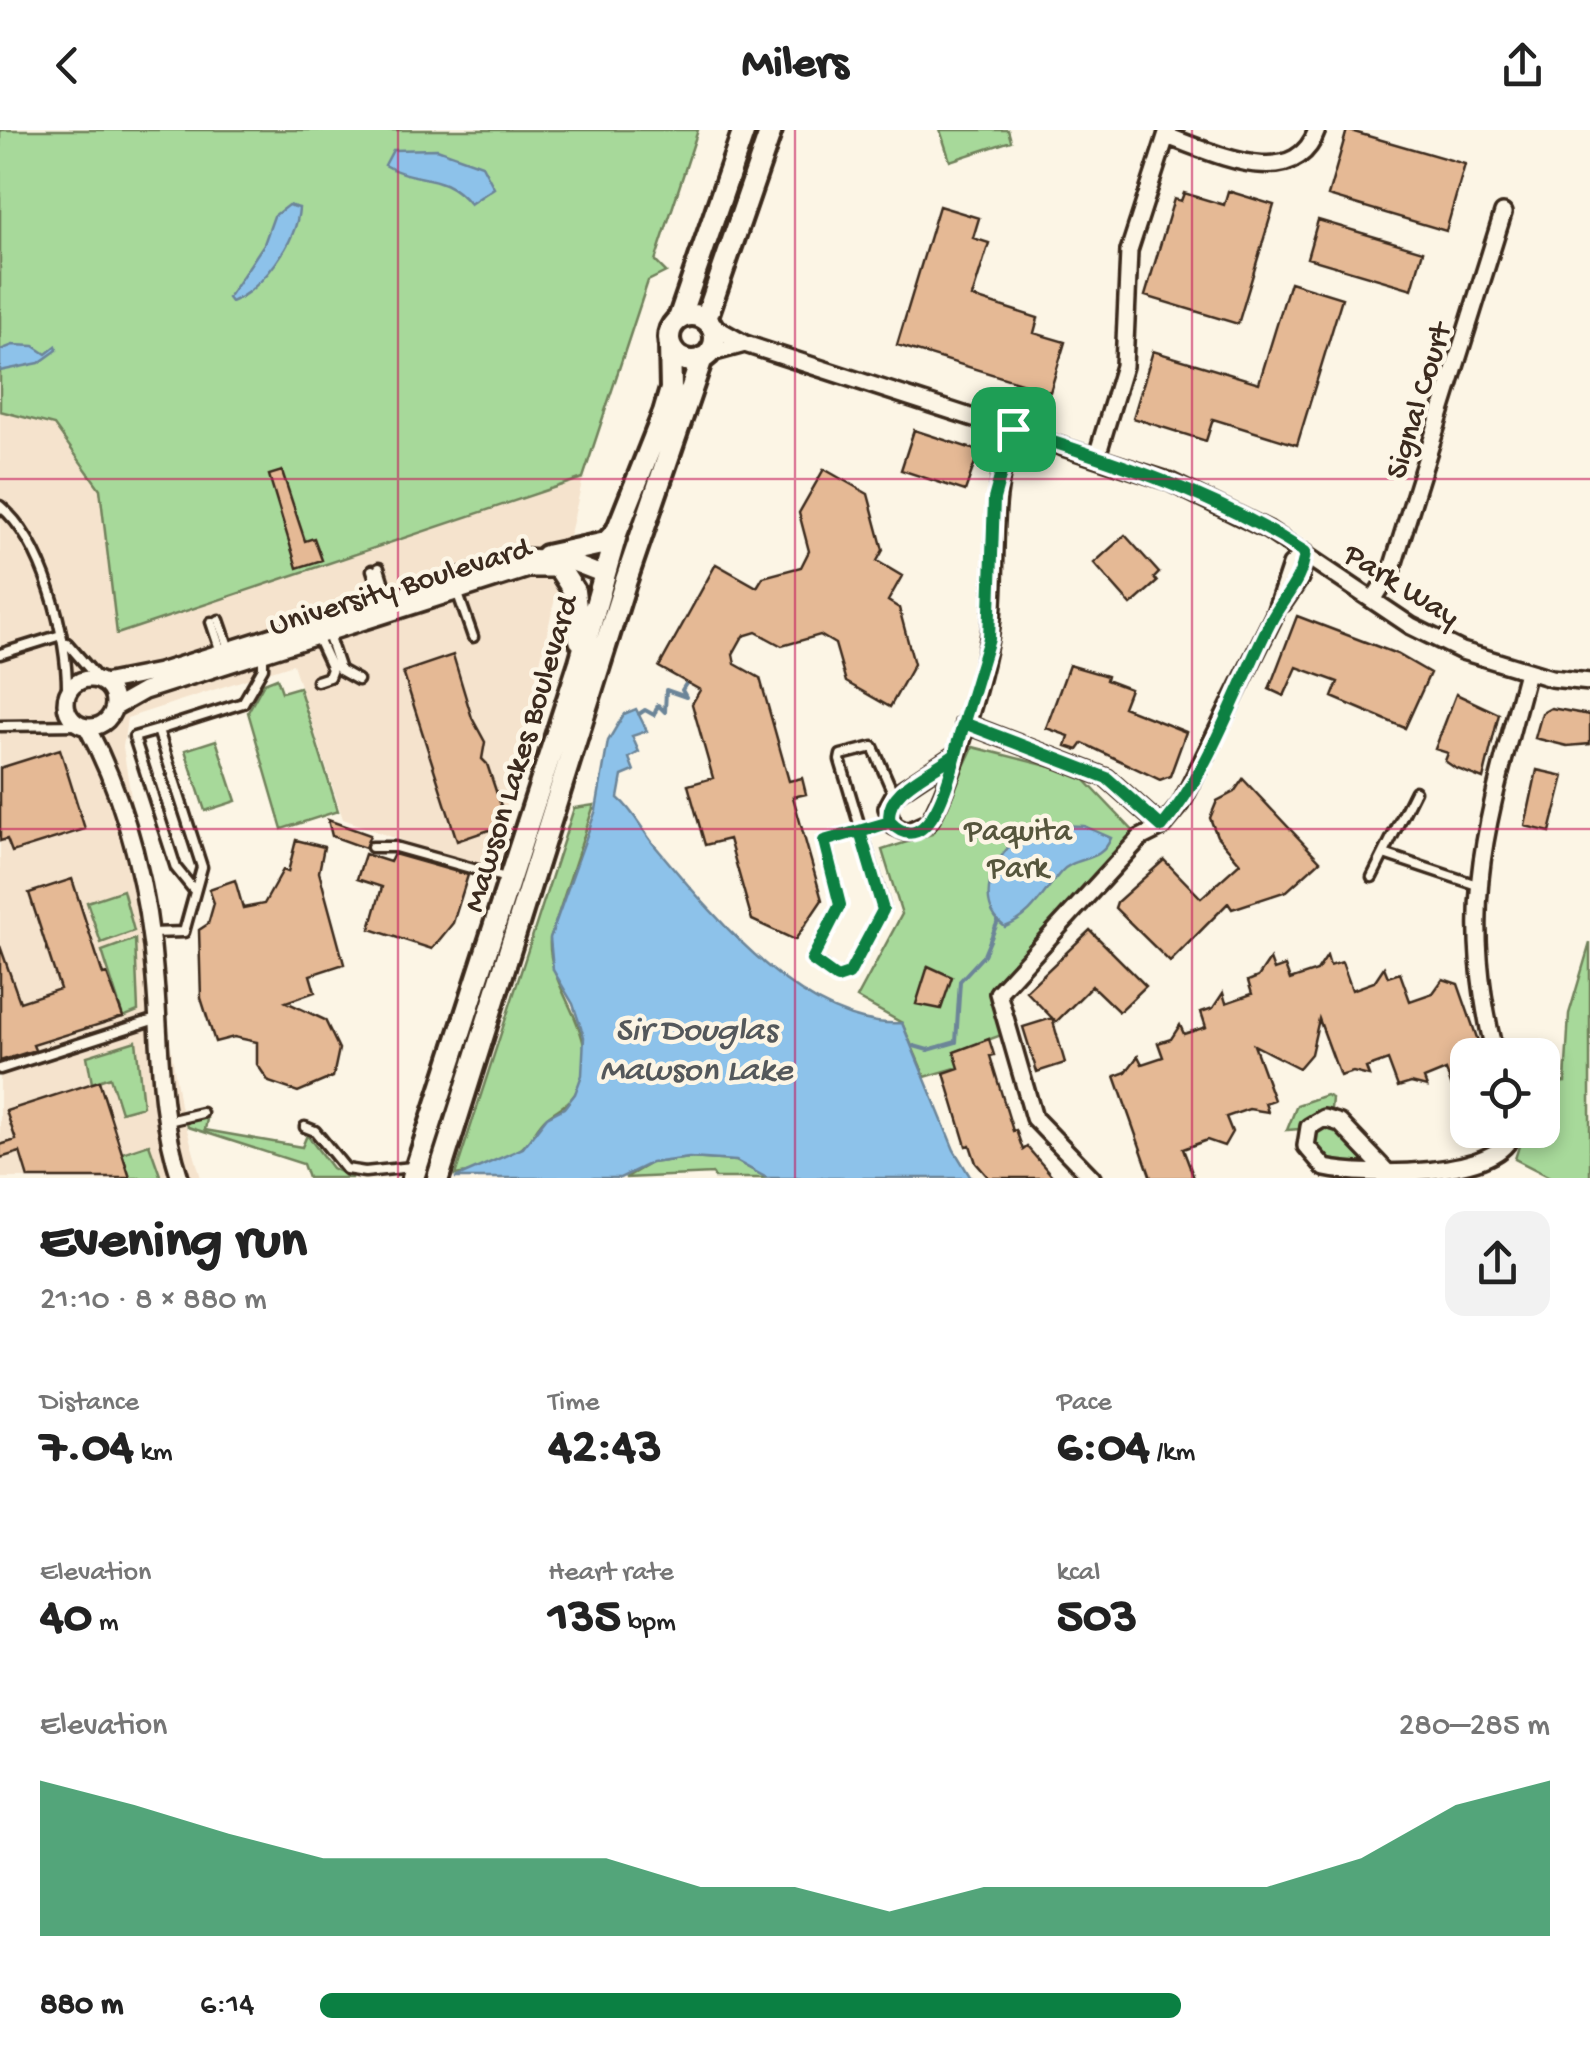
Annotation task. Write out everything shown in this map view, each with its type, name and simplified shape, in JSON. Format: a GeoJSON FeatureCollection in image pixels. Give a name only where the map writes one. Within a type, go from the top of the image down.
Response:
{"type":"FeatureCollection","features":[{"type":"Feature","properties":{"kind":"street"},"geometry":{"type":"LineString","coordinates":[[744,130],[678,319],[670,331],[670,345],[687,360],[745,344]]}},
{"type":"Feature","properties":{"kind":"street"},"geometry":{"type":"LineString","coordinates":[[705,356],[715,340],[709,322],[771,130]]}},
{"type":"Feature","properties":{"kind":"street"},"geometry":{"type":"LineString","coordinates":[[1097,456],[1124,366],[1129,251],[1167,133],[1274,166],[1304,154],[1318,130]]}},
{"type":"Feature","properties":{"kind":"street","name":"Signal Court"},"geometry":{"type":"LineString","coordinates":[[1373,600],[1391,572],[1503,213]]}},
{"type":"Feature","properties":{"kind":"street"},"geometry":{"type":"LineString","coordinates":[[678,319],[692,315],[709,322]]}},
{"type":"Feature","properties":{"kind":"street","name":"Park Way"},"geometry":{"type":"LineString","coordinates":[[709,322],[745,344],[1097,456],[1204,496],[1305,552],[1373,600],[1462,651],[1527,672],[1590,682]]}},
{"type":"Feature","properties":{"kind":"street","name":"Mawson Lakes Boulevard"},"geometry":{"type":"LineString","coordinates":[[415,1172],[580,662],[617,531],[671,390],[670,345]]}},
{"type":"Feature","properties":{"kind":"street","name":"Mawson Lakes Boulevard"},"geometry":{"type":"LineString","coordinates":[[438,1178],[625,583],[705,356]]}},
{"type":"Feature","properties":{"kind":"street"},"geometry":{"type":"LineString","coordinates":[[956,754],[894,795],[887,808],[890,822],[907,832],[929,822],[941,802],[956,754],[989,639],[994,499],[1013,429]]}},
{"type":"Feature","properties":{"kind":"street"},"geometry":{"type":"LineString","coordinates":[[580,662],[579,611],[570,582],[553,562],[606,543],[617,531]]}},
{"type":"Feature","properties":{"kind":"street"},"geometry":{"type":"LineString","coordinates":[[1092,1178],[1034,1118],[998,993],[1140,838],[1162,827],[1189,791],[1274,616],[1300,578],[1305,552]]}},
{"type":"Feature","properties":{"kind":"street","name":"University Boulevard"},"geometry":{"type":"LineString","coordinates":[[102,682],[139,678],[502,562],[553,562],[604,575]]}},
{"type":"Feature","properties":{"kind":"street","name":"University Boulevard"},"geometry":{"type":"LineString","coordinates":[[110,715],[144,691],[553,562]]}},
{"type":"Feature","properties":{"kind":"street"},"geometry":{"type":"LineString","coordinates":[[604,575],[625,583]]}},
{"type":"Feature","properties":{"kind":"street"},"geometry":{"type":"LineString","coordinates":[[1492,1038],[1478,971],[1477,886],[1481,846],[1527,672]]}},
{"type":"Feature","properties":{"kind":"street"},"geometry":{"type":"LineString","coordinates":[[106,762],[113,695],[102,682],[81,680],[67,692],[66,711],[83,726],[106,762],[135,853],[151,933],[164,1122],[180,1178]]}},
{"type":"Feature","properties":{"kind":"street"},"geometry":{"type":"LineString","coordinates":[[83,726],[110,715]]}},
{"type":"Feature","properties":{"kind":"street"},"geometry":{"type":"LineString","coordinates":[[964,723],[1107,778],[1162,827]]}},
{"type":"Feature","properties":{"kind":"street"},"geometry":{"type":"LineString","coordinates":[[1386,1170],[1340,1123],[1324,1118],[1308,1126],[1306,1146],[1318,1163],[1336,1174],[1386,1170],[1451,1174],[1501,1154],[1506,1148]]}},
{"type":"Feature","properties":{"kind":"lane"},"geometry":{"type":"LineString","coordinates":[[0,506],[27,536],[61,635],[67,692]]}},
{"type":"Feature","properties":{"kind":"lane"},"geometry":{"type":"LineString","coordinates":[[376,570],[386,600]]}},
{"type":"Feature","properties":{"kind":"lane"},"geometry":{"type":"LineString","coordinates":[[458,591],[472,637]]}},
{"type":"Feature","properties":{"kind":"lane"},"geometry":{"type":"LineString","coordinates":[[215,621],[225,651]]}},
{"type":"Feature","properties":{"kind":"lane"},"geometry":{"type":"LineString","coordinates":[[275,635],[289,636],[316,628],[326,635],[340,670],[358,680]]}},
{"type":"Feature","properties":{"kind":"lane"},"geometry":{"type":"LineString","coordinates":[[0,654],[61,635]]}},
{"type":"Feature","properties":{"kind":"lane"},"geometry":{"type":"LineString","coordinates":[[61,635],[102,682]]}},
{"type":"Feature","properties":{"kind":"lane"},"geometry":{"type":"LineString","coordinates":[[317,681],[328,677],[332,669],[323,642],[326,635]]}},
{"type":"Feature","properties":{"kind":"lane"},"geometry":{"type":"LineString","coordinates":[[193,889],[176,868],[134,736],[243,703],[263,668],[263,653]]}},
{"type":"Feature","properties":{"kind":"lane"},"geometry":{"type":"LineString","coordinates":[[0,726],[83,726]]}},
{"type":"Feature","properties":{"kind":"lane"},"geometry":{"type":"LineString","coordinates":[[151,933],[184,932],[202,868],[158,730]]}},
{"type":"Feature","properties":{"kind":"lane"},"geometry":{"type":"LineString","coordinates":[[890,822],[860,832],[824,841],[840,905],[812,960],[837,978],[849,974],[883,910],[860,832],[841,754],[874,747],[894,795]]}},
{"type":"Feature","properties":{"kind":"lane"},"geometry":{"type":"LineString","coordinates":[[1372,877],[1415,791]]}},
{"type":"Feature","properties":{"kind":"lane"},"geometry":{"type":"LineString","coordinates":[[372,846],[396,847],[510,880]]}},
{"type":"Feature","properties":{"kind":"lane"},"geometry":{"type":"LineString","coordinates":[[1384,854],[1477,886]]}},
{"type":"Feature","properties":{"kind":"lane"},"geometry":{"type":"LineString","coordinates":[[0,1070],[156,1019]]}},
{"type":"Feature","properties":{"kind":"lane"},"geometry":{"type":"LineString","coordinates":[[164,1122],[202,1113]]}},
{"type":"Feature","properties":{"kind":"lane"},"geometry":{"type":"LineString","coordinates":[[305,1128],[315,1131],[346,1169],[415,1172]]}},
{"type":"Feature","properties":{"kind":"shaded area"},"geometry":{"type":"Polygon","coordinates":[[[0,411],[54,425],[100,490],[117,634],[583,478],[491,874],[343,819],[293,664],[127,718],[123,747],[180,1105],[201,1178],[0,1178],[0,411]]]}},
{"type":"Feature","properties":{"kind":"green space"},"geometry":{"type":"Polygon","coordinates":[[[0,130],[698,130],[655,261],[666,272],[648,281],[583,478],[117,634],[100,489],[54,425],[0,411],[0,130]]]}},
{"type":"Feature","properties":{"kind":"green space"},"geometry":{"type":"Polygon","coordinates":[[[940,130],[1008,130],[1011,141],[950,161],[940,130]]]}},
{"type":"Feature","properties":{"kind":"green space"},"geometry":{"type":"Polygon","coordinates":[[[277,678],[282,692],[299,687],[338,811],[282,829],[248,712],[264,683],[277,678]]]}},
{"type":"Feature","properties":{"kind":"green space"},"geometry":{"type":"Polygon","coordinates":[[[216,740],[236,801],[205,811],[185,750],[216,740]]]}},
{"type":"Feature","properties":{"kind":"green space","name":"Paquita Park"},"geometry":{"type":"Polygon","coordinates":[[[973,747],[1079,774],[1140,838],[1000,989],[1007,1033],[955,1052],[959,1067],[925,1077],[902,1023],[857,998],[902,914],[882,850],[932,834],[973,747]]]}},
{"type":"Feature","properties":{"kind":"green space"},"geometry":{"type":"Polygon","coordinates":[[[594,805],[550,939],[557,978],[581,1034],[584,1073],[572,1098],[545,1119],[519,1150],[493,1165],[455,1175],[574,808],[594,805]]]}},
{"type":"Feature","properties":{"kind":"green space"},"geometry":{"type":"Polygon","coordinates":[[[123,890],[134,931],[101,943],[87,902],[123,890]]]}},
{"type":"Feature","properties":{"kind":"green space"},"geometry":{"type":"Polygon","coordinates":[[[135,939],[138,1011],[123,1017],[102,951],[135,939]]]}},
{"type":"Feature","properties":{"kind":"green space"},"geometry":{"type":"Polygon","coordinates":[[[1590,943],[1590,1178],[1552,1178],[1515,1159],[1518,1148],[1560,1148],[1560,1082],[1565,1082],[1569,1014],[1590,943]]]}},
{"type":"Feature","properties":{"kind":"green space"},"geometry":{"type":"Polygon","coordinates":[[[136,1041],[143,1106],[121,1112],[110,1077],[92,1083],[87,1056],[136,1041]]]}},
{"type":"Feature","properties":{"kind":"green space"},"geometry":{"type":"Polygon","coordinates":[[[1326,1095],[1332,1098],[1331,1109],[1311,1115],[1299,1129],[1287,1130],[1297,1105],[1326,1095]]]}},
{"type":"Feature","properties":{"kind":"green space"},"geometry":{"type":"Polygon","coordinates":[[[207,1119],[205,1130],[302,1147],[307,1135],[332,1168],[352,1178],[308,1178],[303,1164],[188,1127],[186,1120],[207,1119]]]}},
{"type":"Feature","properties":{"kind":"green space"},"geometry":{"type":"Polygon","coordinates":[[[1325,1126],[1333,1127],[1366,1164],[1324,1160],[1314,1148],[1313,1135],[1325,1126]]]}},
{"type":"Feature","properties":{"kind":"green space"},"geometry":{"type":"Polygon","coordinates":[[[149,1144],[161,1178],[130,1178],[122,1153],[149,1144]]]}},
{"type":"Feature","properties":{"kind":"green space"},"geometry":{"type":"Polygon","coordinates":[[[689,1158],[736,1161],[767,1178],[715,1178],[713,1174],[625,1178],[651,1163],[689,1158]]]}},
{"type":"Feature","properties":{"kind":"water"},"geometry":{"type":"Polygon","coordinates":[[[437,149],[482,165],[494,188],[470,204],[450,186],[385,165],[393,150],[437,149]]]}},
{"type":"Feature","properties":{"kind":"water"},"geometry":{"type":"Polygon","coordinates":[[[288,205],[299,208],[285,249],[266,276],[231,302],[228,298],[264,244],[274,216],[288,205]]]}},
{"type":"Feature","properties":{"kind":"water"},"geometry":{"type":"Polygon","coordinates":[[[13,345],[34,346],[46,354],[56,346],[57,350],[39,363],[0,371],[0,350],[13,345]]]}},
{"type":"Feature","properties":{"kind":"water","name":"Sir Douglas Mawson Lake"},"geometry":{"type":"Polygon","coordinates":[[[636,709],[647,731],[632,736],[639,752],[629,758],[634,771],[622,776],[618,798],[704,903],[763,962],[796,988],[830,1007],[866,1020],[902,1023],[954,1150],[971,1178],[767,1178],[736,1161],[689,1158],[651,1163],[620,1178],[455,1178],[523,1148],[547,1117],[564,1108],[575,1094],[582,1075],[584,1037],[573,1004],[553,970],[550,938],[596,810],[608,741],[624,714],[636,709]]]}},
{"type":"Feature","properties":{"kind":"water"},"geometry":{"type":"Polygon","coordinates":[[[1055,825],[1084,826],[1111,838],[1101,852],[1061,872],[1030,911],[1005,927],[990,906],[994,869],[1018,838],[1055,825]]]}},
{"type":"Feature","properties":{"kind":"building"},"geometry":{"type":"Polygon","coordinates":[[[1347,130],[1465,164],[1446,231],[1328,196],[1347,130]]]}},
{"type":"Feature","properties":{"kind":"building"},"geometry":{"type":"Polygon","coordinates":[[[1228,191],[1274,205],[1238,324],[1145,296],[1174,199],[1181,201],[1184,193],[1224,205],[1228,191]]]}},
{"type":"Feature","properties":{"kind":"building"},"geometry":{"type":"Polygon","coordinates":[[[939,206],[979,218],[973,238],[989,243],[972,297],[1038,318],[1034,333],[1065,342],[1050,392],[897,345],[939,206]]]}},
{"type":"Feature","properties":{"kind":"building"},"geometry":{"type":"Polygon","coordinates":[[[1318,220],[1423,251],[1412,289],[1307,258],[1318,220]]]}},
{"type":"Feature","properties":{"kind":"building"},"geometry":{"type":"Polygon","coordinates":[[[1290,282],[1342,298],[1297,445],[1213,419],[1206,441],[1133,418],[1153,351],[1259,383],[1290,282]]]}},
{"type":"Feature","properties":{"kind":"building"},"geometry":{"type":"Polygon","coordinates":[[[914,430],[979,451],[965,491],[901,470],[914,430]]]}},
{"type":"Feature","properties":{"kind":"building"},"geometry":{"type":"Polygon","coordinates":[[[824,469],[868,494],[883,550],[877,561],[902,576],[888,601],[899,608],[914,664],[890,707],[846,682],[835,644],[820,635],[782,646],[756,632],[743,636],[733,654],[735,664],[760,678],[789,781],[802,778],[806,794],[793,797],[822,900],[795,940],[752,920],[729,839],[705,845],[688,785],[713,778],[692,704],[700,690],[659,667],[716,564],[757,587],[763,577],[801,567],[809,551],[799,513],[824,469]]]}},
{"type":"Feature","properties":{"kind":"building"},"geometry":{"type":"Polygon","coordinates":[[[282,471],[305,541],[314,538],[322,560],[297,568],[269,475],[282,471]]]}},
{"type":"Feature","properties":{"kind":"building"},"geometry":{"type":"Polygon","coordinates":[[[1125,535],[1159,573],[1154,578],[1157,582],[1131,605],[1094,563],[1125,535]]]}},
{"type":"Feature","properties":{"kind":"building"},"geometry":{"type":"Polygon","coordinates":[[[1297,616],[1397,654],[1430,673],[1405,728],[1332,697],[1338,682],[1297,667],[1284,696],[1269,689],[1297,616]]]}},
{"type":"Feature","properties":{"kind":"building"},"geometry":{"type":"Polygon","coordinates":[[[453,655],[472,718],[485,742],[482,759],[507,824],[457,841],[403,672],[453,655]]]}},
{"type":"Feature","properties":{"kind":"building"},"geometry":{"type":"Polygon","coordinates":[[[1069,665],[1107,676],[1106,680],[1130,689],[1123,707],[1186,732],[1170,776],[1160,780],[1083,743],[1078,750],[1066,746],[1069,736],[1046,728],[1069,665]]]}},
{"type":"Feature","properties":{"kind":"building"},"geometry":{"type":"Polygon","coordinates":[[[1456,694],[1499,714],[1483,779],[1455,768],[1445,761],[1448,753],[1435,749],[1456,694]]]}},
{"type":"Feature","properties":{"kind":"building"},"geometry":{"type":"Polygon","coordinates":[[[1551,708],[1590,715],[1590,744],[1567,746],[1535,738],[1542,713],[1551,708]]]}},
{"type":"Feature","properties":{"kind":"building"},"geometry":{"type":"Polygon","coordinates":[[[60,749],[85,829],[12,852],[7,839],[0,841],[0,768],[60,749]]]}},
{"type":"Feature","properties":{"kind":"building"},"geometry":{"type":"Polygon","coordinates":[[[1537,770],[1564,776],[1550,832],[1525,826],[1537,770]]]}},
{"type":"Feature","properties":{"kind":"building"},"geometry":{"type":"Polygon","coordinates":[[[1243,779],[1320,861],[1287,891],[1232,909],[1228,903],[1170,962],[1115,908],[1117,902],[1164,860],[1201,898],[1240,863],[1217,836],[1210,818],[1217,801],[1234,792],[1243,779]]]}},
{"type":"Feature","properties":{"kind":"building"},"geometry":{"type":"Polygon","coordinates":[[[328,820],[370,835],[365,848],[332,836],[328,820]]]}},
{"type":"Feature","properties":{"kind":"building"},"geometry":{"type":"Polygon","coordinates":[[[296,840],[324,847],[319,872],[344,964],[310,975],[315,992],[286,1002],[325,1020],[339,1049],[333,1077],[298,1092],[269,1082],[257,1064],[257,1042],[234,1037],[215,1042],[201,998],[199,930],[208,924],[214,903],[209,889],[235,880],[243,908],[264,904],[283,870],[288,872],[296,840]]]}},
{"type":"Feature","properties":{"kind":"building"},"geometry":{"type":"Polygon","coordinates":[[[365,854],[390,862],[394,854],[468,875],[453,923],[432,949],[370,929],[382,887],[357,879],[365,854]]]}},
{"type":"Feature","properties":{"kind":"building"},"geometry":{"type":"Polygon","coordinates":[[[72,879],[103,975],[107,974],[123,1017],[33,1045],[35,1050],[0,1061],[0,946],[20,1002],[60,989],[29,893],[72,879]]]}},
{"type":"Feature","properties":{"kind":"building"},"geometry":{"type":"Polygon","coordinates":[[[1090,930],[1146,986],[1119,1012],[1092,986],[1056,1022],[1026,991],[1090,930]]]}},
{"type":"Feature","properties":{"kind":"building"},"geometry":{"type":"Polygon","coordinates":[[[1327,956],[1330,966],[1342,962],[1352,990],[1374,982],[1384,967],[1388,977],[1400,973],[1410,1001],[1433,993],[1443,979],[1458,984],[1477,1038],[1450,1038],[1450,1082],[1446,1070],[1424,1079],[1427,1087],[1411,1083],[1398,1087],[1388,1060],[1366,1068],[1369,1076],[1353,1072],[1340,1076],[1319,1019],[1311,1054],[1299,1068],[1254,1045],[1274,1100],[1265,1103],[1268,1112],[1249,1109],[1226,1117],[1232,1132],[1224,1146],[1207,1140],[1183,1149],[1194,1178],[1151,1178],[1115,1076],[1126,1072],[1138,1056],[1142,1064],[1163,1057],[1158,1043],[1171,1039],[1180,1025],[1184,1034],[1206,1027],[1201,1012],[1213,1008],[1223,993],[1226,1003],[1252,994],[1248,981],[1258,977],[1270,959],[1274,970],[1285,966],[1290,980],[1317,971],[1327,956]]]}},
{"type":"Feature","properties":{"kind":"building"},"geometry":{"type":"Polygon","coordinates":[[[928,966],[952,977],[941,1009],[916,1004],[928,966]]]}},
{"type":"Feature","properties":{"kind":"building"},"geometry":{"type":"Polygon","coordinates":[[[1052,1018],[1065,1063],[1037,1072],[1023,1027],[1052,1018]]]}},
{"type":"Feature","properties":{"kind":"building"},"geometry":{"type":"Polygon","coordinates":[[[989,1039],[994,1055],[990,1056],[1013,1131],[1016,1130],[1023,1150],[1027,1147],[1054,1178],[989,1178],[976,1163],[970,1145],[966,1146],[944,1073],[959,1068],[954,1052],[989,1039]]]}},
{"type":"Feature","properties":{"kind":"building"},"geometry":{"type":"Polygon","coordinates":[[[99,1081],[130,1178],[28,1178],[20,1152],[0,1158],[0,1145],[16,1140],[6,1111],[99,1081]]]}},
{"type":"Feature","properties":{"kind":"waterway"},"geometry":{"type":"LineString","coordinates":[[639,714],[645,710],[654,715],[658,705],[665,712],[666,690],[686,697],[682,690],[687,682]]}},
{"type":"Feature","properties":{"kind":"waterway"},"geometry":{"type":"LineString","coordinates":[[914,1046],[928,1050],[956,1042],[960,981],[984,955],[998,921]]}},
{"type":"Feature","properties":{"kind":"route"},"geometry":{"type":"LineString","coordinates":[[1013,429],[994,499],[989,639],[956,748],[956,754],[894,795],[887,808],[890,822],[824,841],[840,905],[812,960],[816,967],[837,978],[849,974],[883,910],[860,832],[890,822],[907,832],[929,822],[941,802],[952,770],[964,723],[1107,778],[1162,827],[1189,791],[1274,616],[1303,569],[1305,552],[1204,496],[1134,468],[1013,429]]}}]}
